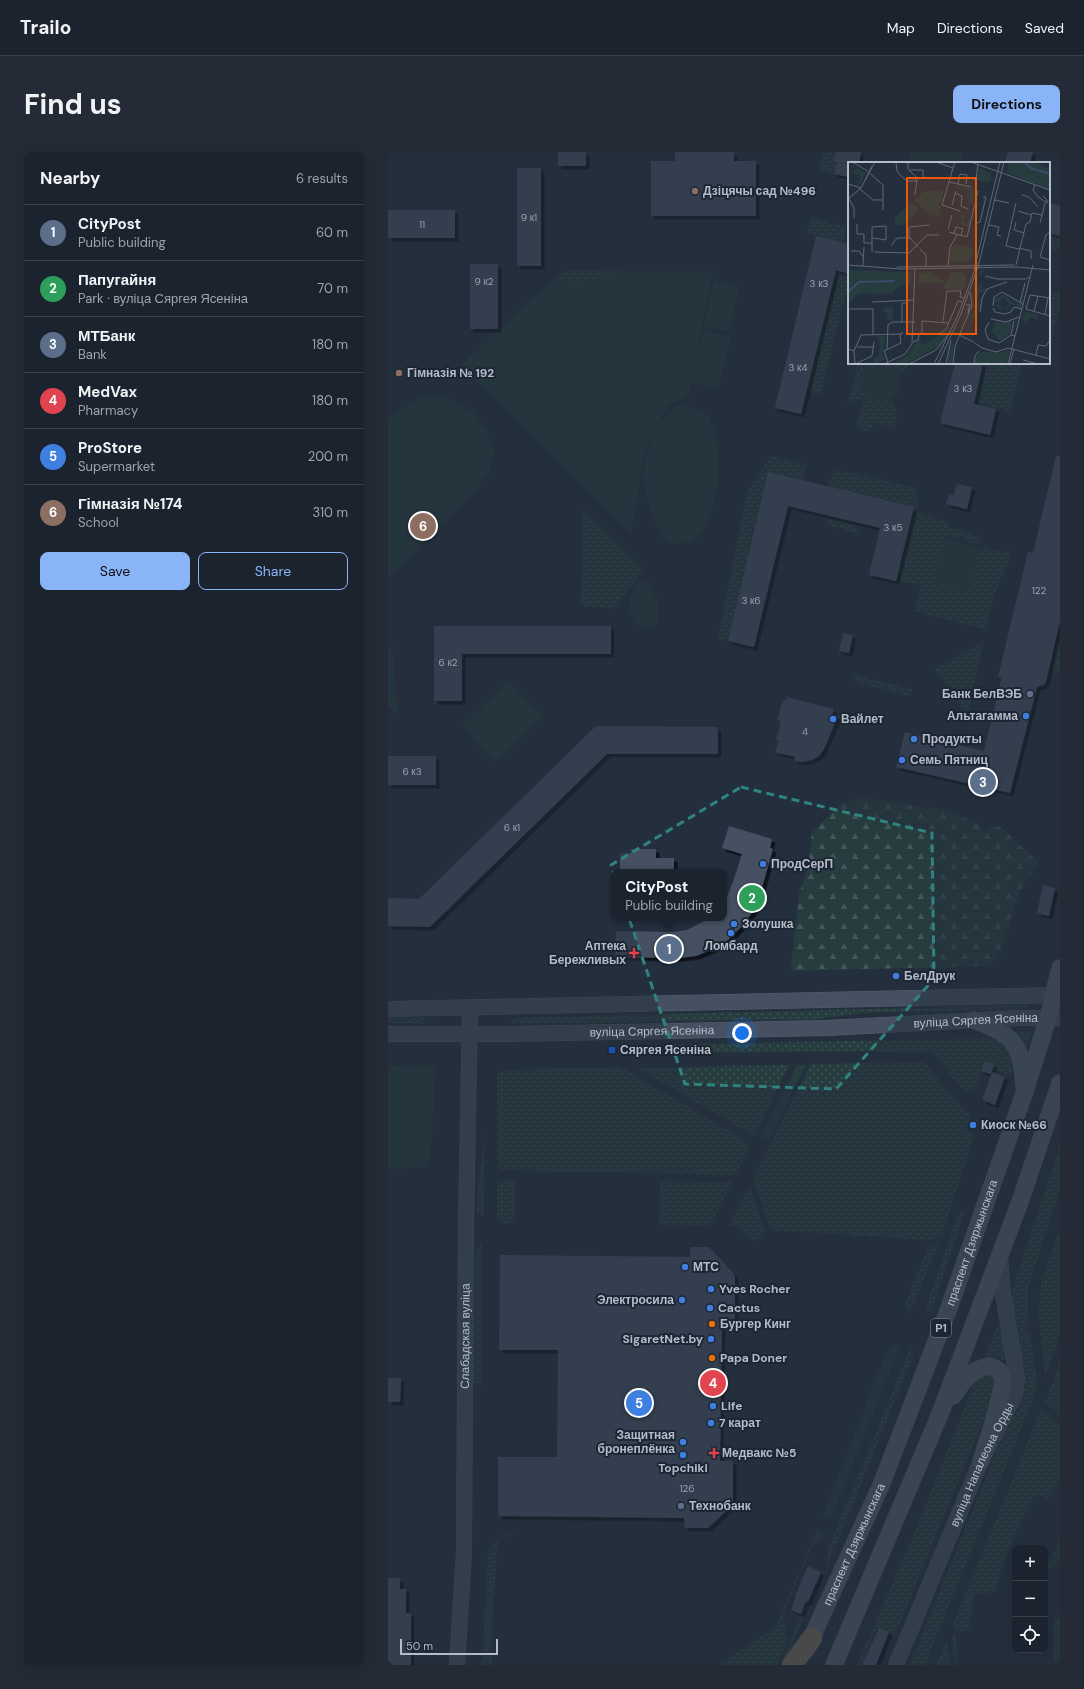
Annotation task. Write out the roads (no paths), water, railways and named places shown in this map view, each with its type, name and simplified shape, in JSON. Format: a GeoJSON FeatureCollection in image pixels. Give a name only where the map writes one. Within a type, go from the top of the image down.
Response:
{"type":"FeatureCollection","features":[{"type":"Feature","properties":{"kind":"highway"},"geometry":{"type":"LineString","coordinates":[[792,1665],[812,1638]]}},
{"type":"Feature","properties":{"kind":"main road","name":"праспект Дзяржынскага"},"geometry":{"type":"LineString","coordinates":[[800,1665],[882,1482],[949,1308],[1024,1094],[1054,1018],[1060,968]]}},
{"type":"Feature","properties":{"kind":"main road","name":"вуліца Сяргея Ясеніна"},"geometry":{"type":"LineString","coordinates":[[388,1009],[1056,995]]}},
{"type":"Feature","properties":{"kind":"main road","name":"Слабадская вуліца"},"geometry":{"type":"LineString","coordinates":[[457,1665],[464,1538],[466,1224],[470,1007]]}},
{"type":"Feature","properties":{"kind":"main road","name":"вуліца Сяргея Ясеніна"},"geometry":{"type":"LineString","coordinates":[[388,1034],[827,1028],[974,1020],[1054,1018]]}},
{"type":"Feature","properties":{"kind":"main road"},"geometry":{"type":"LineString","coordinates":[[974,1020],[1001,1031],[1016,1046],[1022,1065],[1024,1094]]}},
{"type":"Feature","properties":{"kind":"main road","name":"Р1"},"geometry":{"type":"LineString","coordinates":[[834,1665],[940,1414],[1021,1199],[1060,1083]]}},
{"type":"Feature","properties":{"kind":"main road","name":"вуліца Напалеона Орды"},"geometry":{"type":"LineString","coordinates":[[896,1665],[981,1461],[1015,1394],[1017,1383],[1014,1355],[1003,1294],[1000,1256]]}},
{"type":"Feature","properties":{"kind":"main road"},"geometry":{"type":"LineString","coordinates":[[940,1414],[965,1379],[975,1370],[989,1366],[999,1371],[1002,1376],[1002,1389],[981,1461]]}},
{"type":"Feature","properties":{"kind":"place","name":"Дзіцячы сад №496"},"geometry":{"type":"Point","coordinates":[695,191]}},
{"type":"Feature","properties":{"kind":"place","name":"Гімназія № 192"},"geometry":{"type":"Point","coordinates":[399,373]}},
{"type":"Feature","properties":{"kind":"place","name":"Гімназія №174"},"geometry":{"type":"Point","coordinates":[423,526]}},
{"type":"Feature","properties":{"kind":"place","name":"Банк БелВЭБ"},"geometry":{"type":"Point","coordinates":[1030,694]}},
{"type":"Feature","properties":{"kind":"place","name":"Альтагамма"},"geometry":{"type":"Point","coordinates":[1026,716]}},
{"type":"Feature","properties":{"kind":"place","name":"Вайлет"},"geometry":{"type":"Point","coordinates":[833,719]}},
{"type":"Feature","properties":{"kind":"place","name":"Продукты"},"geometry":{"type":"Point","coordinates":[914,739]}},
{"type":"Feature","properties":{"kind":"place","name":"Семь Пятниц"},"geometry":{"type":"Point","coordinates":[902,760]}},
{"type":"Feature","properties":{"kind":"place","name":"МТБанк"},"geometry":{"type":"Point","coordinates":[983,782]}},
{"type":"Feature","properties":{"kind":"place","name":"ПродСерП"},"geometry":{"type":"Point","coordinates":[763,864]}},
{"type":"Feature","properties":{"kind":"place","name":"Папугайня"},"geometry":{"type":"Point","coordinates":[752,898]}},
{"type":"Feature","properties":{"kind":"place","name":"Золушка"},"geometry":{"type":"Point","coordinates":[734,924]}},
{"type":"Feature","properties":{"kind":"place","name":"Ломбард"},"geometry":{"type":"Point","coordinates":[731,933]}},
{"type":"Feature","properties":{"kind":"place","name":"CityPost"},"geometry":{"type":"Point","coordinates":[669,949]}},
{"type":"Feature","properties":{"kind":"place","name":"Аптека Бережливых"},"geometry":{"type":"Point","coordinates":[634,953]}},
{"type":"Feature","properties":{"kind":"place","name":"БелДрук"},"geometry":{"type":"Point","coordinates":[896,976]}},
{"type":"Feature","properties":{"kind":"place","name":"Сяргея Ясеніна"},"geometry":{"type":"Point","coordinates":[612,1050]}},
{"type":"Feature","properties":{"kind":"place","name":"Киоск №66"},"geometry":{"type":"Point","coordinates":[973,1125]}},
{"type":"Feature","properties":{"kind":"place","name":"МТС"},"geometry":{"type":"Point","coordinates":[685,1267]}},
{"type":"Feature","properties":{"kind":"place","name":"Yves Rocher"},"geometry":{"type":"Point","coordinates":[711,1289]}},
{"type":"Feature","properties":{"kind":"place","name":"Электросила"},"geometry":{"type":"Point","coordinates":[682,1300]}},
{"type":"Feature","properties":{"kind":"place","name":"Cactus"},"geometry":{"type":"Point","coordinates":[710,1308]}},
{"type":"Feature","properties":{"kind":"place","name":"Бургер Кинг"},"geometry":{"type":"Point","coordinates":[712,1324]}},
{"type":"Feature","properties":{"kind":"place","name":"SigaretNet.by"},"geometry":{"type":"Point","coordinates":[711,1339]}},
{"type":"Feature","properties":{"kind":"place","name":"Papa Doner"},"geometry":{"type":"Point","coordinates":[712,1358]}},
{"type":"Feature","properties":{"kind":"place","name":"MedVax"},"geometry":{"type":"Point","coordinates":[713,1383]}},
{"type":"Feature","properties":{"kind":"place","name":"ProStore"},"geometry":{"type":"Point","coordinates":[639,1403]}},
{"type":"Feature","properties":{"kind":"place","name":"Life"},"geometry":{"type":"Point","coordinates":[713,1406]}},
{"type":"Feature","properties":{"kind":"place","name":"7 карат"},"geometry":{"type":"Point","coordinates":[711,1423]}},
{"type":"Feature","properties":{"kind":"place","name":"Защитная бронеплёнка"},"geometry":{"type":"Point","coordinates":[683,1442]}},
{"type":"Feature","properties":{"kind":"place","name":"Медвакс №5"},"geometry":{"type":"Point","coordinates":[714,1453]}},
{"type":"Feature","properties":{"kind":"place","name":"Topchiki"},"geometry":{"type":"Point","coordinates":[683,1455]}},
{"type":"Feature","properties":{"kind":"place","name":"Технобанк"},"geometry":{"type":"Point","coordinates":[681,1506]}}]}
